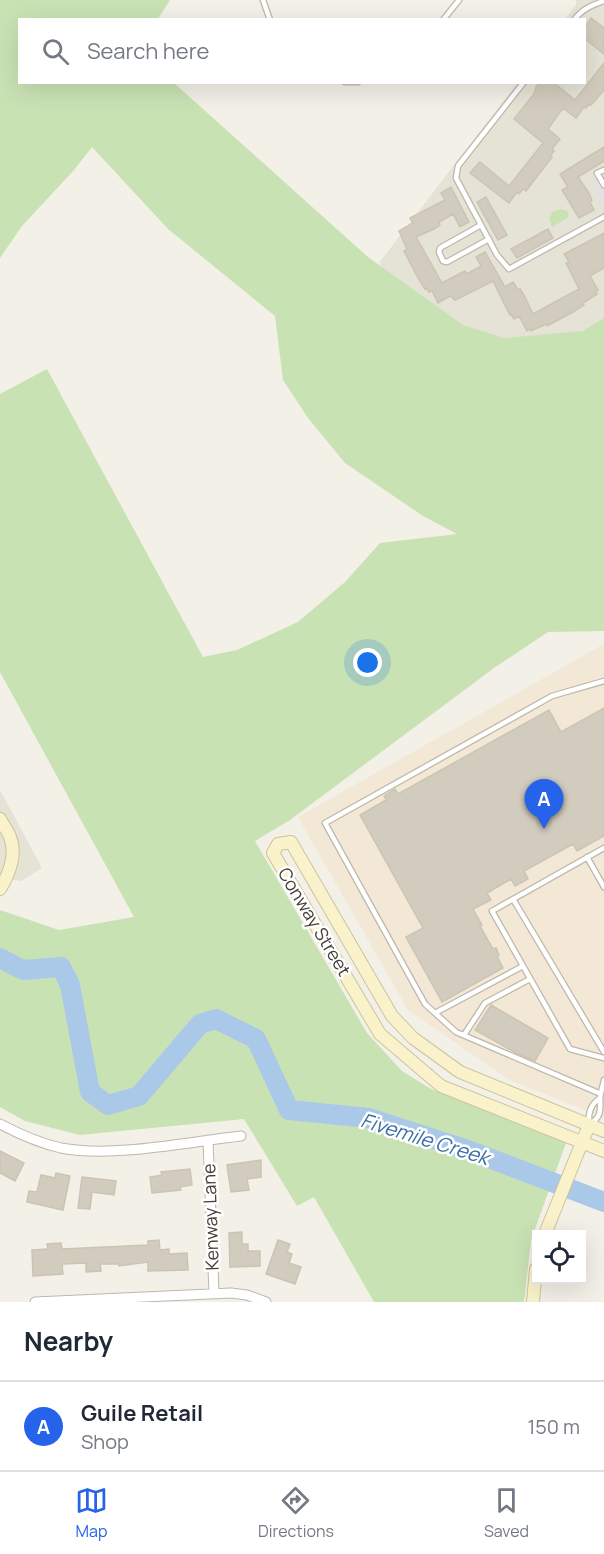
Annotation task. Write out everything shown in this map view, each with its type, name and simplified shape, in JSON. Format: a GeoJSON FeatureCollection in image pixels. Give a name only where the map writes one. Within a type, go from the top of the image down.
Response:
{"type":"FeatureCollection","features":[{"type":"Feature","properties":{"kind":"street"},"geometry":{"type":"LineString","coordinates":[[0,819],[11,839],[8,876],[0,889]]}},
{"type":"Feature","properties":{"kind":"street","name":"Conway Street"},"geometry":{"type":"LineString","coordinates":[[581,1142],[441,1086],[380,1034],[273,853],[278,844],[291,842],[392,1016],[413,1038],[460,1072],[589,1125]]}},
{"type":"Feature","properties":{"kind":"street"},"geometry":{"type":"LineString","coordinates":[[0,1124],[31,1139],[61,1148],[96,1152],[241,1136]]}},
{"type":"Feature","properties":{"kind":"street"},"geometry":{"type":"LineString","coordinates":[[546,1230],[589,1125],[604,1131]]}},
{"type":"Feature","properties":{"kind":"street","name":"Kenway Lane"},"geometry":{"type":"LineString","coordinates":[[208,1140],[214,1293]]}},
{"type":"Feature","properties":{"kind":"street"},"geometry":{"type":"LineString","coordinates":[[581,1142],[604,1151]]}},
{"type":"Feature","properties":{"kind":"street"},"geometry":{"type":"LineString","coordinates":[[533,1302],[535,1284]]}},
{"type":"Feature","properties":{"kind":"street"},"geometry":{"type":"LineString","coordinates":[[35,1302],[214,1293],[247,1295],[266,1302]]}},
{"type":"Feature","properties":{"kind":"lane"},"geometry":{"type":"LineString","coordinates":[[263,0],[269,18]]}},
{"type":"Feature","properties":{"kind":"lane"},"geometry":{"type":"LineString","coordinates":[[445,18],[459,0]]}},
{"type":"Feature","properties":{"kind":"lane"},"geometry":{"type":"LineString","coordinates":[[575,18],[591,5],[604,1]]}},
{"type":"Feature","properties":{"kind":"lane"},"geometry":{"type":"LineString","coordinates":[[522,84],[458,166],[456,178],[497,255],[509,269],[604,217]]}},
{"type":"Feature","properties":{"kind":"lane"},"geometry":{"type":"LineString","coordinates":[[604,170],[597,173],[604,184]]}},
{"type":"Feature","properties":{"kind":"lane"},"geometry":{"type":"LineString","coordinates":[[481,225],[440,248],[439,252],[443,261],[489,239]]}},
{"type":"Feature","properties":{"kind":"lane"},"geometry":{"type":"LineString","coordinates":[[601,1096],[456,1032],[425,1004],[325,823],[552,696],[604,681]]}},
{"type":"Feature","properties":{"kind":"lane"},"geometry":{"type":"LineString","coordinates":[[604,848],[492,911],[570,1049],[604,1058]]}},
{"type":"Feature","properties":{"kind":"lane"},"geometry":{"type":"LineString","coordinates":[[587,857],[604,887]]}},
{"type":"Feature","properties":{"kind":"lane"},"geometry":{"type":"LineString","coordinates":[[513,899],[604,1052]]}},
{"type":"Feature","properties":{"kind":"lane"},"geometry":{"type":"LineString","coordinates":[[435,1013],[523,966]]}},
{"type":"Feature","properties":{"kind":"lane"},"geometry":{"type":"LineString","coordinates":[[464,1035],[485,1003],[530,979]]}},
{"type":"Feature","properties":{"kind":"lane"},"geometry":{"type":"LineString","coordinates":[[601,1096],[592,1104],[588,1116],[589,1125],[597,1120],[602,1107],[601,1096],[604,1080]]}},
{"type":"Feature","properties":{"kind":"shaded area"},"geometry":{"type":"Polygon","coordinates":[[[576,0],[604,0],[604,335],[579,345],[475,338],[389,275],[379,263],[516,84],[586,84],[586,18],[566,18],[576,5],[576,0]]]}},
{"type":"Feature","properties":{"kind":"shaded area"},"geometry":{"type":"Polygon","coordinates":[[[604,175],[604,208],[603,209],[590,185],[604,175]]]}},
{"type":"Feature","properties":{"kind":"shaded area"},"geometry":{"type":"Polygon","coordinates":[[[604,644],[604,1117],[511,1081],[408,1010],[298,817],[604,644]]]}},
{"type":"Feature","properties":{"kind":"shaded area"},"geometry":{"type":"Polygon","coordinates":[[[0,790],[42,868],[21,881],[0,878],[0,790]]]}},
{"type":"Feature","properties":{"kind":"green space"},"geometry":{"type":"Polygon","coordinates":[[[0,0],[170,0],[159,18],[18,18],[18,84],[175,84],[368,257],[463,325],[504,338],[583,331],[604,318],[604,631],[548,632],[494,668],[290,820],[255,841],[367,1033],[402,1071],[431,1089],[566,1143],[535,1230],[532,1230],[524,1302],[374,1302],[314,1197],[297,1206],[244,1119],[80,1135],[25,1121],[0,1107],[0,910],[59,930],[134,917],[0,672],[0,394],[47,369],[203,657],[237,650],[298,622],[345,582],[380,543],[457,534],[423,516],[345,463],[308,418],[283,380],[275,316],[168,229],[92,147],[22,226],[0,258],[0,0]]]}},
{"type":"Feature","properties":{"kind":"green space"},"geometry":{"type":"Polygon","coordinates":[[[560,209],[567,211],[569,217],[552,227],[549,219],[552,212],[560,209]]]}},
{"type":"Feature","properties":{"kind":"building"},"geometry":{"type":"Polygon","coordinates":[[[591,18],[604,28],[604,54],[586,40],[586,26],[591,18]]]}},
{"type":"Feature","properties":{"kind":"building"},"geometry":{"type":"Polygon","coordinates":[[[604,63],[604,90],[591,105],[584,107],[576,118],[563,108],[548,129],[560,139],[552,149],[554,151],[550,156],[552,157],[526,191],[523,189],[519,194],[517,192],[509,203],[470,173],[480,162],[509,186],[543,143],[514,119],[534,94],[538,84],[555,84],[575,100],[604,63]]]}},
{"type":"Feature","properties":{"kind":"building"},"geometry":{"type":"Polygon","coordinates":[[[604,147],[604,161],[578,177],[589,193],[594,210],[579,218],[562,190],[568,187],[560,174],[604,147]]]}},
{"type":"Feature","properties":{"kind":"building"},"geometry":{"type":"Polygon","coordinates":[[[451,187],[469,222],[460,227],[453,214],[439,222],[440,225],[434,229],[416,237],[442,283],[465,271],[467,274],[481,266],[476,257],[485,252],[505,287],[513,282],[524,295],[533,314],[579,289],[564,254],[604,233],[604,268],[590,276],[598,290],[597,294],[573,312],[547,326],[546,324],[531,331],[530,329],[527,331],[519,316],[514,319],[510,315],[493,281],[455,300],[450,296],[438,303],[432,291],[425,289],[418,278],[404,251],[407,249],[399,231],[413,223],[410,218],[445,200],[441,193],[451,187]]]}},
{"type":"Feature","properties":{"kind":"building"},"geometry":{"type":"Polygon","coordinates":[[[486,197],[507,235],[498,240],[477,202],[486,197]]]}},
{"type":"Feature","properties":{"kind":"building"},"geometry":{"type":"Polygon","coordinates":[[[548,229],[553,238],[517,258],[511,249],[548,229]]]}},
{"type":"Feature","properties":{"kind":"building"},"geometry":{"type":"Polygon","coordinates":[[[604,708],[604,836],[577,851],[573,844],[524,871],[528,879],[515,886],[511,879],[487,893],[491,900],[473,909],[493,949],[496,948],[503,968],[442,1002],[406,937],[423,928],[360,815],[386,800],[384,796],[395,789],[398,794],[549,710],[561,732],[604,708]]]}},
{"type":"Feature","properties":{"kind":"building"},"geometry":{"type":"Polygon","coordinates":[[[491,1005],[548,1038],[535,1061],[475,1030],[491,1005]]]}},
{"type":"Feature","properties":{"kind":"building"},"geometry":{"type":"Polygon","coordinates":[[[0,1151],[24,1163],[15,1181],[0,1173],[0,1151]]]}},
{"type":"Feature","properties":{"kind":"building"},"geometry":{"type":"Polygon","coordinates":[[[261,1160],[261,1177],[247,1179],[249,1190],[231,1192],[227,1165],[261,1160]]]}},
{"type":"Feature","properties":{"kind":"building"},"geometry":{"type":"Polygon","coordinates":[[[190,1169],[192,1185],[180,1187],[181,1190],[152,1193],[150,1177],[162,1175],[161,1172],[190,1169]]]}},
{"type":"Feature","properties":{"kind":"building"},"geometry":{"type":"Polygon","coordinates":[[[56,1173],[70,1176],[63,1210],[27,1202],[29,1191],[37,1192],[41,1175],[55,1178],[56,1173]]]}},
{"type":"Feature","properties":{"kind":"building"},"geometry":{"type":"Polygon","coordinates":[[[82,1177],[116,1181],[114,1195],[92,1192],[90,1209],[78,1208],[82,1177]]]}},
{"type":"Feature","properties":{"kind":"building"},"geometry":{"type":"Polygon","coordinates":[[[242,1232],[242,1244],[248,1244],[248,1251],[260,1251],[260,1266],[230,1267],[229,1233],[242,1232]]]}},
{"type":"Feature","properties":{"kind":"building"},"geometry":{"type":"Polygon","coordinates":[[[159,1240],[160,1250],[169,1249],[169,1254],[187,1253],[188,1270],[148,1271],[148,1262],[119,1266],[118,1264],[100,1264],[101,1271],[86,1272],[86,1263],[62,1264],[63,1274],[33,1276],[32,1250],[48,1249],[47,1244],[61,1243],[62,1249],[148,1245],[148,1241],[159,1240]]]}},
{"type":"Feature","properties":{"kind":"building"},"geometry":{"type":"Polygon","coordinates":[[[278,1240],[290,1244],[287,1252],[292,1254],[289,1263],[301,1267],[295,1284],[266,1274],[278,1240]]]}},
{"type":"Feature","properties":{"kind":"waterway","name":"Fivemile Creek"},"geometry":{"type":"LineString","coordinates":[[0,958],[23,970],[61,967],[70,985],[90,1092],[108,1105],[139,1096],[200,1024],[216,1019],[256,1039],[289,1110],[369,1118],[468,1150],[604,1202]]}},
{"type":"Feature","properties":{"kind":"place","name":"Guile Retail"},"geometry":{"type":"Point","coordinates":[544,829]}}]}
